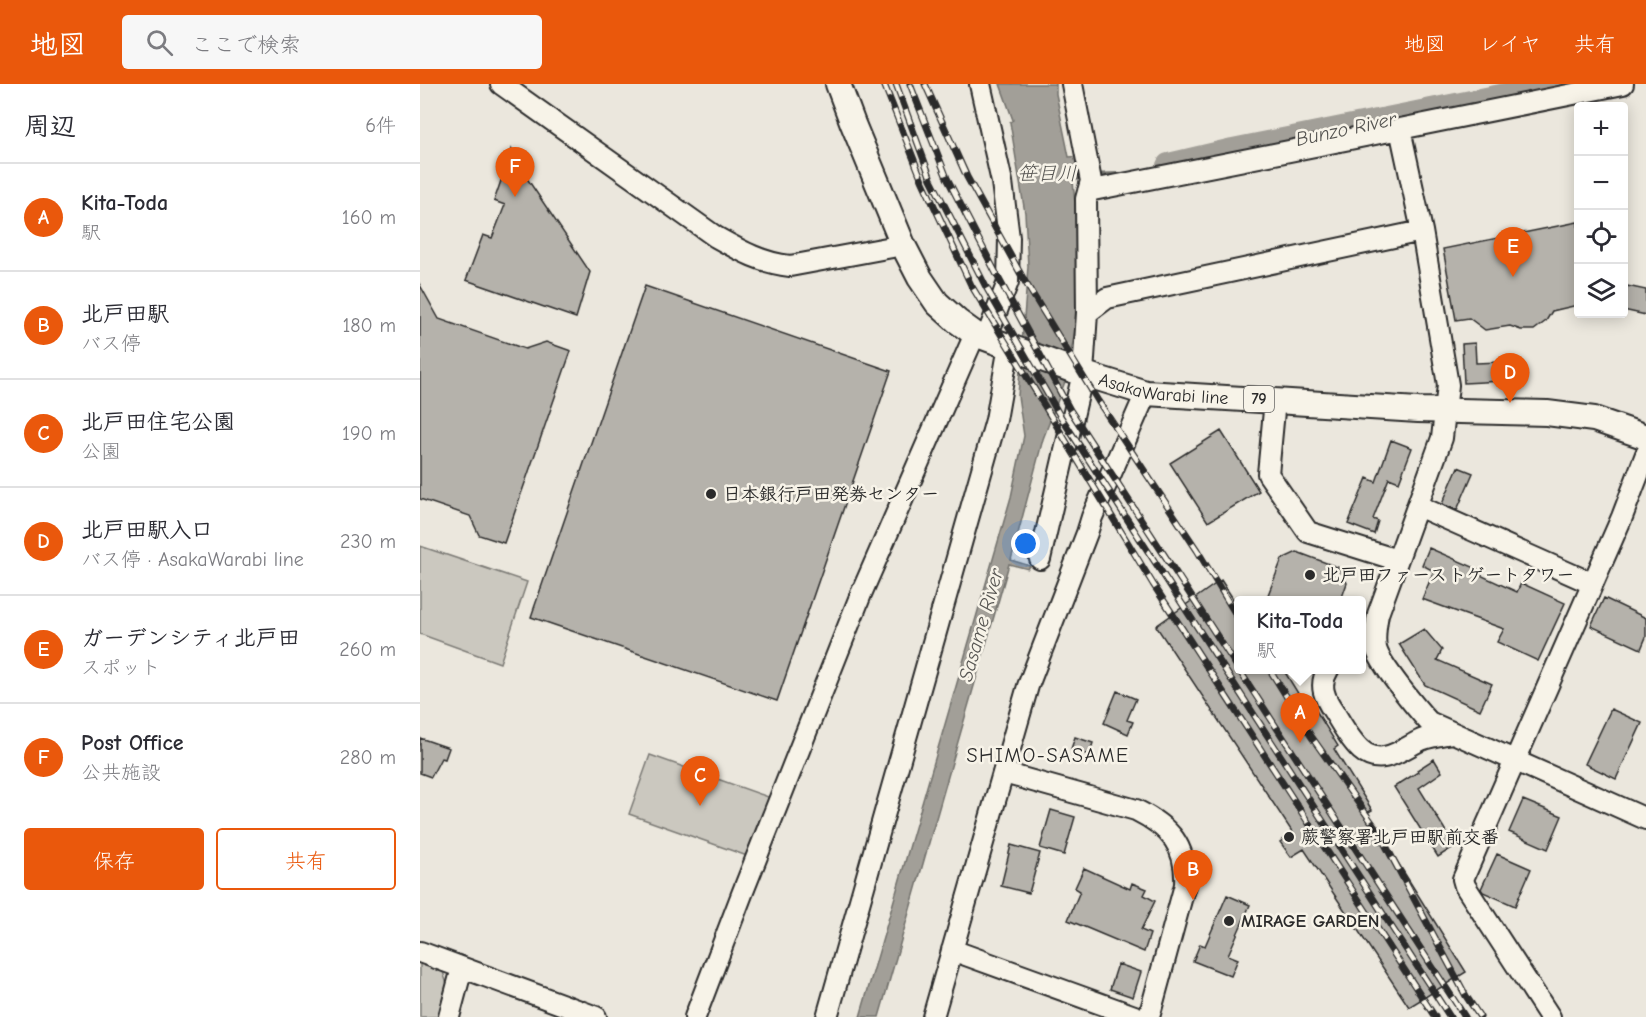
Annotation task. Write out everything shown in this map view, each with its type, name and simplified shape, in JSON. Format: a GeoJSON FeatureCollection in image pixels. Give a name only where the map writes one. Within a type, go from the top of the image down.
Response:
{"type":"FeatureCollection","features":[{"type":"Feature","properties":{"kind":"main road","name":"AsakaWarabi line"},"geometry":{"type":"LineString","coordinates":[[838,84],[903,245],[920,278],[937,303],[957,321],[997,342],[1079,372],[1146,393],[1446,411],[1547,413],[1594,419],[1646,437]]}},
{"type":"Feature","properties":{"kind":"street"},"geometry":{"type":"LineString","coordinates":[[501,84],[716,237],[751,256],[773,264],[790,266],[903,245]]}},
{"type":"Feature","properties":{"kind":"street"},"geometry":{"type":"LineString","coordinates":[[827,1017],[996,420],[997,342],[1008,282],[1009,238],[1002,182],[980,84]]}},
{"type":"Feature","properties":{"kind":"street"},"geometry":{"type":"LineString","coordinates":[[1040,559],[1079,372],[1087,313],[1086,199],[1091,181],[1072,84]]}},
{"type":"Feature","properties":{"kind":"street"},"geometry":{"type":"LineString","coordinates":[[1088,191],[1623,84]]}},
{"type":"Feature","properties":{"kind":"street"},"geometry":{"type":"LineString","coordinates":[[1400,129],[1422,231],[1448,375],[1442,438],[1378,614],[1377,651],[1414,705],[1429,722],[1646,819]]}},
{"type":"Feature","properties":{"kind":"street"},"geometry":{"type":"LineString","coordinates":[[1087,313],[1107,298],[1422,231]]}},
{"type":"Feature","properties":{"kind":"street"},"geometry":{"type":"LineString","coordinates":[[695,1017],[861,594],[997,342]]}},
{"type":"Feature","properties":{"kind":"street"},"geometry":{"type":"LineString","coordinates":[[933,1017],[1028,686],[1092,517],[1146,393]]}},
{"type":"Feature","properties":{"kind":"street"},"geometry":{"type":"LineString","coordinates":[[1275,400],[1268,474],[1308,532],[1397,561]]}},
{"type":"Feature","properties":{"kind":"street"},"geometry":{"type":"LineString","coordinates":[[1550,1017],[1463,882],[1465,872],[1622,516],[1646,454]]}},
{"type":"Feature","properties":{"kind":"street"},"geometry":{"type":"LineString","coordinates":[[1418,506],[1591,583]]}},
{"type":"Feature","properties":{"kind":"street"},"geometry":{"type":"LineString","coordinates":[[1366,643],[1376,626]]}},
{"type":"Feature","properties":{"kind":"street"},"geometry":{"type":"LineString","coordinates":[[1325,674],[1324,696],[1359,749],[1365,754],[1378,758],[1396,753],[1430,737],[1452,733]]}},
{"type":"Feature","properties":{"kind":"street"},"geometry":{"type":"LineString","coordinates":[[1414,705],[1421,726],[1419,737],[1414,744]]}},
{"type":"Feature","properties":{"kind":"street"},"geometry":{"type":"LineString","coordinates":[[1004,773],[1136,810],[1154,819],[1169,832],[1178,846],[1185,871],[1185,885],[1149,1017]]}},
{"type":"Feature","properties":{"kind":"street"},"geometry":{"type":"LineString","coordinates":[[952,950],[1137,1017]]}},
{"type":"Feature","properties":{"kind":"street"},"geometry":{"type":"LineString","coordinates":[[420,952],[596,1017]]}},
{"type":"Feature","properties":{"kind":"street"},"geometry":{"type":"LineString","coordinates":[[449,1017],[462,968]]}},
{"type":"Feature","properties":{"kind":"shaded area"},"geometry":{"type":"Polygon","coordinates":[[[420,546],[527,582],[500,663],[420,634],[420,546]]]}},
{"type":"Feature","properties":{"kind":"shaded area"},"geometry":{"type":"Polygon","coordinates":[[[650,755],[771,798],[750,857],[629,814],[650,755]]]}},
{"type":"Feature","properties":{"kind":"shaded area"},"geometry":{"type":"Polygon","coordinates":[[[420,963],[443,972],[447,984],[438,1017],[420,1017],[420,963]]]}},
{"type":"Feature","properties":{"kind":"water","name":"笹目川"},"geometry":{"type":"Polygon","coordinates":[[[1000,84],[1056,84],[1069,157],[1081,156],[1084,178],[1073,181],[1078,238],[1075,331],[1066,379],[1043,439],[1011,560],[1030,566],[1028,569],[1009,564],[879,1017],[860,1017],[1011,497],[1024,436],[1018,396],[1028,266],[1025,213],[1010,122],[1013,120],[1000,84]]]}},
{"type":"Feature","properties":{"kind":"building"},"geometry":{"type":"Polygon","coordinates":[[[512,149],[526,170],[524,174],[590,272],[576,318],[466,280],[483,235],[492,238],[505,205],[494,201],[512,149]]]}},
{"type":"Feature","properties":{"kind":"building"},"geometry":{"type":"Polygon","coordinates":[[[1574,223],[1574,306],[1552,311],[1546,321],[1534,330],[1521,330],[1510,326],[1485,330],[1469,318],[1456,320],[1443,249],[1574,223]]]}},
{"type":"Feature","properties":{"kind":"building"},"geometry":{"type":"Polygon","coordinates":[[[420,285],[439,319],[525,349],[546,342],[571,351],[504,543],[479,535],[470,516],[420,499],[420,285]]]}},
{"type":"Feature","properties":{"kind":"building","name":"日本銀行戸田発券センター"},"geometry":{"type":"Polygon","coordinates":[[[645,286],[891,371],[777,701],[531,617],[645,286]]]}},
{"type":"Feature","properties":{"kind":"building"},"geometry":{"type":"Polygon","coordinates":[[[1628,286],[1646,290],[1646,315],[1628,311],[1628,286]]]}},
{"type":"Feature","properties":{"kind":"building"},"geometry":{"type":"Polygon","coordinates":[[[1475,343],[1476,363],[1501,362],[1502,381],[1464,383],[1462,344],[1475,343]]]}},
{"type":"Feature","properties":{"kind":"building"},"geometry":{"type":"Polygon","coordinates":[[[1221,431],[1259,491],[1208,522],[1170,463],[1221,431]]]}},
{"type":"Feature","properties":{"kind":"building"},"geometry":{"type":"Polygon","coordinates":[[[1391,440],[1412,448],[1399,482],[1389,478],[1373,519],[1378,521],[1374,534],[1348,524],[1367,478],[1376,482],[1391,440]]]}},
{"type":"Feature","properties":{"kind":"building"},"geometry":{"type":"Polygon","coordinates":[[[1458,467],[1473,473],[1457,510],[1442,504],[1458,467]]]}},
{"type":"Feature","properties":{"kind":"building"},"geometry":{"type":"Polygon","coordinates":[[[1429,548],[1480,570],[1478,574],[1517,592],[1521,583],[1565,603],[1538,661],[1497,642],[1504,629],[1422,599],[1434,571],[1422,565],[1429,548]]]}},
{"type":"Feature","properties":{"kind":"building","name":"北戸田ファーストゲートタワー"},"geometry":{"type":"Polygon","coordinates":[[[1297,552],[1340,568],[1347,583],[1342,596],[1268,596],[1282,559],[1297,552]]]}},
{"type":"Feature","properties":{"kind":"building"},"geometry":{"type":"Polygon","coordinates":[[[1221,580],[1234,600],[1234,674],[1286,674],[1307,708],[1312,704],[1338,746],[1334,749],[1372,810],[1367,813],[1466,972],[1409,1007],[1304,849],[1291,857],[1280,842],[1293,833],[1156,626],[1221,580]]]}},
{"type":"Feature","properties":{"kind":"building"},"geometry":{"type":"Polygon","coordinates":[[[1604,598],[1646,618],[1646,637],[1641,649],[1591,626],[1604,598]]]}},
{"type":"Feature","properties":{"kind":"building"},"geometry":{"type":"Polygon","coordinates":[[[1424,629],[1442,650],[1437,660],[1492,684],[1480,710],[1425,685],[1399,644],[1424,629]]]}},
{"type":"Feature","properties":{"kind":"building"},"geometry":{"type":"Polygon","coordinates":[[[1117,691],[1136,699],[1127,720],[1133,722],[1128,734],[1104,723],[1117,691]]]}},
{"type":"Feature","properties":{"kind":"building"},"geometry":{"type":"Polygon","coordinates":[[[1611,709],[1642,723],[1616,779],[1585,764],[1611,709]]]}},
{"type":"Feature","properties":{"kind":"building"},"geometry":{"type":"Polygon","coordinates":[[[1075,737],[1093,743],[1089,755],[1071,749],[1075,737]]]}},
{"type":"Feature","properties":{"kind":"building"},"geometry":{"type":"Polygon","coordinates":[[[420,738],[449,748],[445,759],[441,758],[431,777],[420,773],[420,738]]]}},
{"type":"Feature","properties":{"kind":"building"},"geometry":{"type":"Polygon","coordinates":[[[1434,759],[1442,772],[1419,788],[1455,846],[1438,857],[1394,787],[1434,759]]]}},
{"type":"Feature","properties":{"kind":"building"},"geometry":{"type":"Polygon","coordinates":[[[1523,800],[1562,816],[1548,849],[1509,832],[1523,800]]]}},
{"type":"Feature","properties":{"kind":"building"},"geometry":{"type":"Polygon","coordinates":[[[1051,810],[1075,817],[1064,855],[1040,848],[1051,810]]]}},
{"type":"Feature","properties":{"kind":"building"},"geometry":{"type":"Polygon","coordinates":[[[1011,845],[1040,853],[1029,893],[1001,886],[1011,845]]]}},
{"type":"Feature","properties":{"kind":"building"},"geometry":{"type":"Polygon","coordinates":[[[1497,854],[1531,869],[1515,906],[1481,889],[1497,854]]]}},
{"type":"Feature","properties":{"kind":"building"},"geometry":{"type":"Polygon","coordinates":[[[1084,868],[1130,889],[1132,883],[1147,889],[1144,895],[1155,901],[1141,930],[1150,934],[1144,952],[1068,920],[1080,891],[1075,888],[1084,868]]]}},
{"type":"Feature","properties":{"kind":"building"},"geometry":{"type":"Polygon","coordinates":[[[1227,895],[1250,905],[1228,955],[1238,959],[1231,976],[1193,961],[1200,944],[1205,946],[1227,895]]]}},
{"type":"Feature","properties":{"kind":"building"},"geometry":{"type":"Polygon","coordinates":[[[1118,964],[1141,972],[1133,997],[1110,989],[1118,964]]]}},
{"type":"Feature","properties":{"kind":"waterway","name":"Bunzo River"},"geometry":{"type":"LineString","coordinates":[[1169,166],[1565,84]]}},
{"type":"Feature","properties":{"kind":"waterway"},"geometry":{"type":"LineString","coordinates":[[1095,175],[1128,174]]}},
{"type":"Feature","properties":{"kind":"railway"},"geometry":{"type":"LineString","coordinates":[[884,84],[922,180],[971,285],[1153,584],[1435,1017]]}},
{"type":"Feature","properties":{"kind":"railway"},"geometry":{"type":"LineString","coordinates":[[896,84],[931,179],[986,287],[1059,414],[1450,1017]]}},
{"type":"Feature","properties":{"kind":"railway"},"geometry":{"type":"LineString","coordinates":[[910,84],[947,178],[1070,410],[1234,662]]}},
{"type":"Feature","properties":{"kind":"railway"},"geometry":{"type":"LineString","coordinates":[[925,84],[967,177],[1024,280],[1098,401],[1197,550],[1234,611]]}},
{"type":"Feature","properties":{"kind":"railway"},"geometry":{"type":"LineString","coordinates":[[1242,674],[1465,1017]]}},
{"type":"Feature","properties":{"kind":"railway"},"geometry":{"type":"LineString","coordinates":[[1272,674],[1311,736],[1378,831],[1466,996],[1480,1017]]}},
{"type":"Feature","properties":{"kind":"place","name":"Post Office"},"geometry":{"type":"Point","coordinates":[515,197]}},
{"type":"Feature","properties":{"kind":"place","name":"ガーデンシティ北戸田"},"geometry":{"type":"Point","coordinates":[1513,277]}},
{"type":"Feature","properties":{"kind":"place","name":"北戸田駅入口"},"geometry":{"type":"Point","coordinates":[1510,403]}},
{"type":"Feature","properties":{"kind":"place","name":"日本銀行戸田発券センター"},"geometry":{"type":"Point","coordinates":[711,494]}},
{"type":"Feature","properties":{"kind":"place","name":"北戸田ファーストゲートタワー"},"geometry":{"type":"Point","coordinates":[1310,575]}},
{"type":"Feature","properties":{"kind":"place","name":"Kita-Toda"},"geometry":{"type":"Point","coordinates":[1300,743]}},
{"type":"Feature","properties":{"kind":"place","name":"北戸田住宅公園"},"geometry":{"type":"Point","coordinates":[700,806]}},
{"type":"Feature","properties":{"kind":"place","name":"蕨警察署北戸田駅前交番"},"geometry":{"type":"Point","coordinates":[1289,837]}},
{"type":"Feature","properties":{"kind":"place","name":"北戸田駅"},"geometry":{"type":"Point","coordinates":[1193,900]}},
{"type":"Feature","properties":{"kind":"place","name":"MIRAGE GARDEN"},"geometry":{"type":"Point","coordinates":[1229,921]}},
{"type":"Feature","properties":{"kind":"district","name":"SHIMO-SASAME"},"geometry":{"type":"Point","coordinates":[1048,755]}},
{"type":"Feature","properties":{"kind":"water label","name":"Sasame River"},"geometry":{"type":"Point","coordinates":[981,625]}}]}
